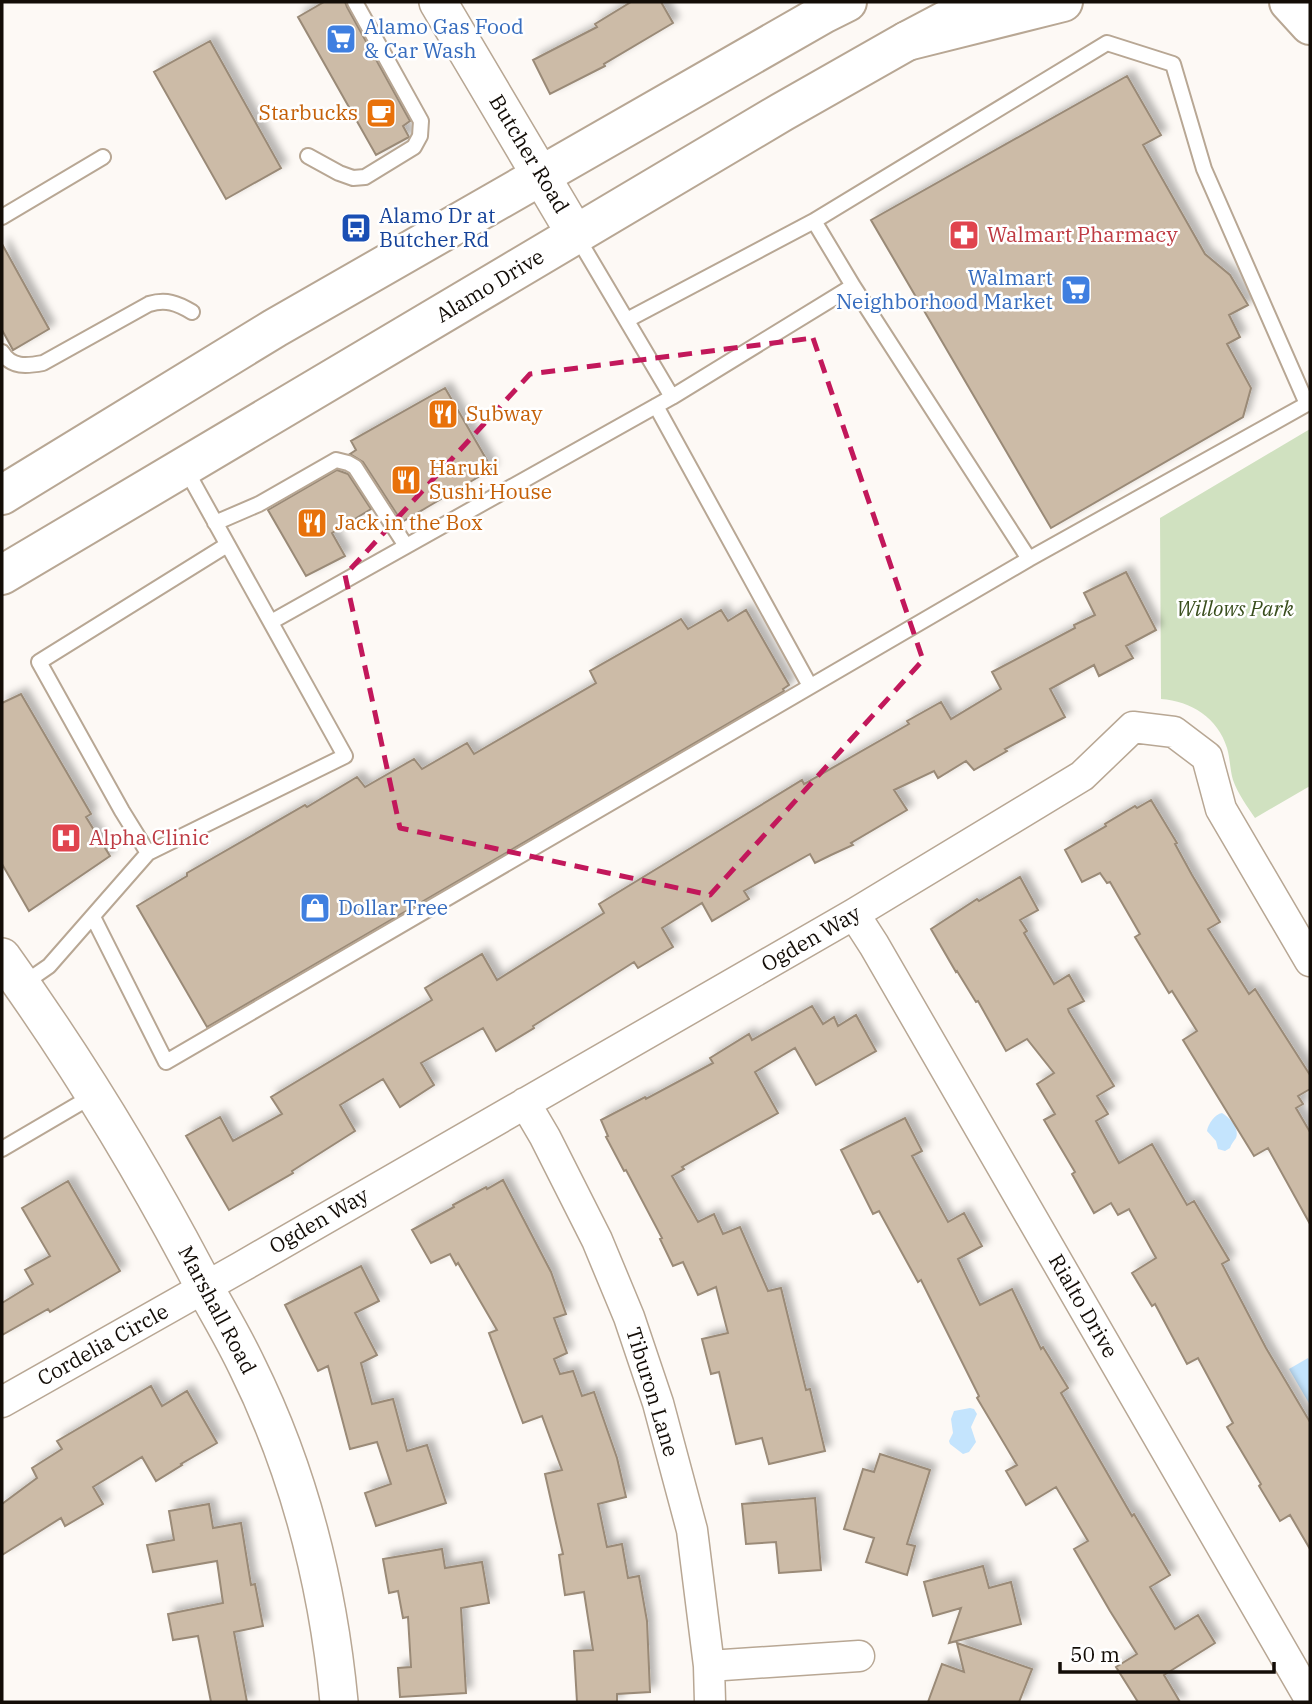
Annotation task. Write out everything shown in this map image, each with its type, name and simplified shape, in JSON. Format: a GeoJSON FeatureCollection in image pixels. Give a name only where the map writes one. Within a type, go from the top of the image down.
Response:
{"type":"FeatureCollection","features":[{"type":"Feature","properties":{"kind":"main road"},"geometry":{"type":"LineString","coordinates":[[2,495],[275,328],[847,2]]}},
{"type":"Feature","properties":{"kind":"main road","name":"Alamo Drive"},"geometry":{"type":"LineString","coordinates":[[2,575],[782,112],[981,2]]}},
{"type":"Feature","properties":{"kind":"main road"},"geometry":{"type":"LineString","coordinates":[[907,41],[1063,2]]}},
{"type":"Feature","properties":{"kind":"main road"},"geometry":{"type":"LineString","coordinates":[[1289,2],[1310,25]]}},
{"type":"Feature","properties":{"kind":"street","name":"Butcher Road"},"geometry":{"type":"LineString","coordinates":[[438,2],[576,235]]}},
{"type":"Feature","properties":{"kind":"street","name":"Ogden Way"},"geometry":{"type":"LineString","coordinates":[[204,1287],[854,914],[1082,776],[1133,727],[1174,732],[1207,757],[1221,809],[1310,961]]}},
{"type":"Feature","properties":{"kind":"street","name":"Rialto Drive"},"geometry":{"type":"LineString","coordinates":[[854,914],[1310,1699]]}},
{"type":"Feature","properties":{"kind":"street","name":"Marshall Road"},"geometry":{"type":"LineString","coordinates":[[12,971],[95,1094],[171,1223],[248,1367],[294,1480],[314,1550],[332,1639],[339,1702]]}},
{"type":"Feature","properties":{"kind":"street","name":"Tiburon Lane"},"geometry":{"type":"LineString","coordinates":[[526,1103],[597,1240],[629,1317],[658,1403],[692,1530],[709,1666],[710,1702]]}},
{"type":"Feature","properties":{"kind":"street","name":"Cordelia Circle"},"geometry":{"type":"LineString","coordinates":[[2,1402],[204,1287]]}},
{"type":"Feature","properties":{"kind":"street"},"geometry":{"type":"LineString","coordinates":[[709,1666],[859,1657]]}},
{"type":"Feature","properties":{"kind":"lane"},"geometry":{"type":"LineString","coordinates":[[308,156],[352,178],[365,177],[414,147],[420,136],[421,121],[355,2]]}},
{"type":"Feature","properties":{"kind":"lane"},"geometry":{"type":"LineString","coordinates":[[93,918],[166,1062],[1029,559],[1307,404],[1205,169],[1173,64],[1107,43],[814,221],[626,320]]}},
{"type":"Feature","properties":{"kind":"lane"},"geometry":{"type":"LineString","coordinates":[[2,217],[103,157]]}},
{"type":"Feature","properties":{"kind":"lane"},"geometry":{"type":"LineString","coordinates":[[814,221],[1029,559]]}},
{"type":"Feature","properties":{"kind":"lane"},"geometry":{"type":"LineString","coordinates":[[576,235],[672,397]]}},
{"type":"Feature","properties":{"kind":"lane"},"geometry":{"type":"LineString","coordinates":[[271,622],[672,397],[853,286]]}},
{"type":"Feature","properties":{"kind":"lane"},"geometry":{"type":"LineString","coordinates":[[2,352],[5,358],[16,364],[28,366],[43,363],[149,304],[170,302],[192,312]]}},
{"type":"Feature","properties":{"kind":"lane"},"geometry":{"type":"LineString","coordinates":[[656,405],[810,686]]}},
{"type":"Feature","properties":{"kind":"lane"},"geometry":{"type":"LineString","coordinates":[[215,523],[259,504],[336,460],[342,460],[355,467],[406,546]]}},
{"type":"Feature","properties":{"kind":"lane"},"geometry":{"type":"LineString","coordinates":[[12,971],[49,967],[148,853],[345,756],[184,467]]}},
{"type":"Feature","properties":{"kind":"lane"},"geometry":{"type":"LineString","coordinates":[[148,853],[39,662],[228,545]]}},
{"type":"Feature","properties":{"kind":"lane"},"geometry":{"type":"LineString","coordinates":[[2,1149],[95,1094]]}},
{"type":"Feature","properties":{"kind":"highlighted area"},"geometry":{"type":"Polygon","coordinates":[[[813,338],[923,660],[710,895],[400,828],[345,575],[530,374],[813,338]]]}},
{"type":"Feature","properties":{"kind":"green space","name":"Willows Park"},"geometry":{"type":"Polygon","coordinates":[[[1310,429],[1310,786],[1255,818],[1235,785],[1227,748],[1217,728],[1193,707],[1161,699],[1160,518],[1310,429]]]}},
{"type":"Feature","properties":{"kind":"water"},"geometry":{"type":"Polygon","coordinates":[[[1222,1113],[1233,1123],[1237,1134],[1230,1148],[1225,1151],[1218,1149],[1216,1141],[1207,1131],[1212,1120],[1222,1113]]]}},
{"type":"Feature","properties":{"kind":"water"},"geometry":{"type":"Polygon","coordinates":[[[1308,1358],[1310,1361],[1310,1405],[1289,1369],[1308,1358]]]}},
{"type":"Feature","properties":{"kind":"water"},"geometry":{"type":"Polygon","coordinates":[[[970,1408],[977,1414],[971,1427],[976,1442],[969,1452],[963,1454],[950,1444],[953,1433],[951,1419],[954,1411],[970,1408]]]}},
{"type":"Feature","properties":{"kind":"building"},"geometry":{"type":"Polygon","coordinates":[[[324,2],[345,2],[410,121],[403,126],[409,137],[376,155],[298,17],[324,2]]]}},
{"type":"Feature","properties":{"kind":"building"},"geometry":{"type":"Polygon","coordinates":[[[631,2],[661,2],[673,23],[604,64],[605,66],[550,94],[533,60],[597,27],[595,24],[631,2]]]}},
{"type":"Feature","properties":{"kind":"building"},"geometry":{"type":"Polygon","coordinates":[[[210,41],[281,168],[226,199],[154,72],[210,41]]]}},
{"type":"Feature","properties":{"kind":"building","name":"Walmart Neighborhood Market"},"geometry":{"type":"Polygon","coordinates":[[[1127,76],[1161,135],[1143,145],[1205,254],[1230,275],[1248,305],[1229,315],[1240,337],[1227,344],[1251,388],[1243,417],[1051,528],[871,220],[1127,76]]]}},
{"type":"Feature","properties":{"kind":"building"},"geometry":{"type":"Polygon","coordinates":[[[2,244],[49,329],[13,350],[2,330],[2,244]]]}},
{"type":"Feature","properties":{"kind":"building"},"geometry":{"type":"Polygon","coordinates":[[[445,388],[492,469],[402,522],[363,462],[350,454],[356,450],[351,441],[445,388]]]}},
{"type":"Feature","properties":{"kind":"building","name":"Jack in the Box"},"geometry":{"type":"Polygon","coordinates":[[[337,470],[348,474],[371,509],[332,533],[345,556],[306,576],[268,510],[337,470]]]}},
{"type":"Feature","properties":{"kind":"building"},"geometry":{"type":"Polygon","coordinates":[[[1126,572],[1156,630],[1126,646],[1133,658],[1099,676],[1094,665],[1050,689],[1065,717],[1005,749],[1007,751],[974,770],[966,761],[938,778],[934,771],[894,790],[907,810],[851,843],[853,845],[815,863],[810,854],[744,891],[749,899],[712,921],[702,903],[662,928],[673,947],[638,968],[634,962],[496,1051],[483,1028],[421,1063],[434,1085],[400,1107],[383,1079],[340,1105],[355,1131],[292,1171],[293,1173],[229,1210],[186,1136],[220,1117],[233,1141],[282,1114],[271,1097],[432,1000],[425,988],[482,954],[497,980],[604,913],[599,904],[802,780],[804,784],[909,724],[907,721],[941,702],[951,719],[1001,689],[992,672],[1095,615],[1084,593],[1126,572]]]}},
{"type":"Feature","properties":{"kind":"building"},"geometry":{"type":"Polygon","coordinates":[[[721,610],[728,621],[746,610],[789,685],[784,691],[207,1027],[137,906],[187,876],[187,873],[357,777],[365,787],[414,759],[422,769],[467,743],[474,754],[596,683],[590,671],[681,619],[688,629],[721,610]]]}},
{"type":"Feature","properties":{"kind":"building"},"geometry":{"type":"Polygon","coordinates":[[[21,694],[91,814],[86,817],[110,856],[29,911],[2,864],[2,703],[21,694]]]}},
{"type":"Feature","properties":{"kind":"building"},"geometry":{"type":"Polygon","coordinates":[[[1151,800],[1220,922],[1208,929],[1249,994],[1255,989],[1310,1075],[1310,1089],[1298,1096],[1303,1104],[1296,1108],[1310,1132],[1310,1224],[1268,1148],[1254,1156],[1183,1040],[1197,1031],[1172,991],[1169,993],[1135,937],[1140,934],[1110,882],[1107,883],[1100,873],[1082,882],[1065,850],[1135,806],[1137,808],[1151,800]]]}},
{"type":"Feature","properties":{"kind":"building"},"geometry":{"type":"Polygon","coordinates":[[[1020,877],[1038,910],[1020,920],[1027,931],[1024,933],[1054,984],[1069,975],[1084,1001],[1068,1009],[1069,1012],[1114,1086],[1097,1096],[1108,1114],[1096,1121],[1119,1163],[1152,1144],[1187,1205],[1194,1201],[1229,1260],[1222,1264],[1266,1348],[1310,1422],[1310,1549],[1290,1515],[1280,1521],[1227,1427],[1233,1423],[1198,1358],[1187,1364],[1155,1304],[1152,1306],[1132,1273],[1156,1258],[1129,1209],[1118,1215],[1111,1203],[1094,1213],[1072,1174],[1075,1172],[1044,1120],[1055,1114],[1037,1084],[1054,1073],[1027,1039],[1006,1051],[978,1001],[976,1002],[956,972],[931,929],[977,899],[979,901],[1020,877]]]}},
{"type":"Feature","properties":{"kind":"building"},"geometry":{"type":"Polygon","coordinates":[[[812,1006],[823,1024],[834,1017],[838,1026],[856,1015],[876,1051],[816,1085],[795,1048],[755,1072],[778,1113],[682,1167],[684,1169],[672,1176],[698,1222],[714,1214],[723,1234],[740,1227],[768,1291],[781,1288],[806,1390],[810,1389],[825,1451],[769,1464],[762,1438],[736,1444],[719,1372],[711,1374],[702,1339],[728,1333],[716,1287],[698,1295],[683,1262],[673,1266],[660,1239],[662,1238],[606,1137],[608,1136],[601,1120],[713,1063],[710,1058],[749,1034],[752,1040],[812,1006]]]}},
{"type":"Feature","properties":{"kind":"building"},"geometry":{"type":"Polygon","coordinates":[[[905,1118],[922,1151],[912,1156],[948,1222],[964,1213],[982,1246],[958,1259],[980,1305],[1012,1289],[1041,1349],[1043,1347],[1068,1388],[1061,1393],[1132,1516],[1134,1514],[1170,1575],[1150,1587],[1175,1629],[1198,1615],[1215,1643],[1164,1675],[1180,1702],[1138,1702],[1116,1667],[1137,1654],[1074,1549],[1088,1541],[1056,1487],[1026,1505],[1006,1471],[1017,1465],[977,1398],[979,1396],[921,1280],[918,1282],[879,1211],[873,1214],[841,1150],[905,1118]]]}},
{"type":"Feature","properties":{"kind":"building"},"geometry":{"type":"Polygon","coordinates":[[[503,1180],[551,1272],[566,1314],[554,1318],[567,1353],[554,1359],[560,1374],[573,1371],[582,1396],[594,1392],[617,1458],[626,1497],[598,1504],[607,1547],[622,1544],[628,1578],[639,1576],[647,1621],[650,1692],[617,1694],[617,1702],[577,1702],[574,1651],[593,1650],[584,1592],[565,1595],[559,1555],[563,1554],[545,1474],[562,1470],[542,1416],[523,1423],[489,1333],[497,1330],[458,1263],[456,1265],[450,1254],[431,1263],[412,1230],[454,1207],[453,1205],[503,1180]]]}},
{"type":"Feature","properties":{"kind":"building"},"geometry":{"type":"Polygon","coordinates":[[[68,1181],[120,1271],[50,1312],[48,1309],[2,1335],[2,1303],[33,1284],[25,1270],[50,1256],[22,1208],[68,1181]]]}},
{"type":"Feature","properties":{"kind":"building"},"geometry":{"type":"Polygon","coordinates":[[[361,1266],[379,1301],[355,1313],[377,1355],[361,1363],[372,1404],[393,1399],[407,1451],[427,1445],[446,1503],[376,1526],[365,1493],[391,1484],[377,1442],[350,1449],[328,1366],[318,1371],[285,1305],[361,1266]]]}},
{"type":"Feature","properties":{"kind":"building"},"geometry":{"type":"Polygon","coordinates":[[[151,1386],[162,1406],[187,1391],[217,1443],[156,1481],[142,1457],[93,1487],[103,1504],[65,1526],[61,1518],[2,1555],[2,1504],[37,1478],[32,1468],[62,1449],[57,1441],[151,1386]]]}},
{"type":"Feature","properties":{"kind":"building"},"geometry":{"type":"Polygon","coordinates":[[[880,1454],[930,1470],[907,1544],[915,1546],[907,1575],[866,1562],[874,1538],[844,1529],[863,1469],[874,1472],[880,1454]]]}},
{"type":"Feature","properties":{"kind":"building"},"geometry":{"type":"Polygon","coordinates":[[[815,1498],[821,1570],[779,1573],[776,1542],[746,1544],[742,1504],[815,1498]]]}},
{"type":"Feature","properties":{"kind":"building"},"geometry":{"type":"Polygon","coordinates":[[[209,1504],[213,1528],[241,1523],[251,1585],[255,1584],[263,1626],[234,1632],[247,1702],[211,1702],[198,1636],[173,1640],[168,1614],[223,1603],[217,1561],[153,1572],[147,1545],[174,1540],[169,1511],[209,1504]]]}},
{"type":"Feature","properties":{"kind":"building"},"geometry":{"type":"Polygon","coordinates":[[[442,1549],[445,1568],[482,1562],[489,1603],[461,1608],[466,1693],[400,1697],[398,1668],[411,1667],[408,1617],[403,1618],[398,1591],[389,1593],[383,1559],[442,1549]]]}},
{"type":"Feature","properties":{"kind":"building"},"geometry":{"type":"Polygon","coordinates":[[[983,1566],[989,1588],[1011,1582],[1021,1624],[949,1643],[961,1608],[933,1616],[924,1582],[983,1566]]]}},
{"type":"Feature","properties":{"kind":"building"},"geometry":{"type":"Polygon","coordinates":[[[957,1643],[1032,1669],[1019,1702],[928,1702],[942,1664],[964,1672],[957,1643]]]}},
{"type":"Feature","properties":{"kind":"place","name":"Alamo Gas Food & Car Wash"},"geometry":{"type":"Point","coordinates":[341,39]}},
{"type":"Feature","properties":{"kind":"place","name":"Starbucks"},"geometry":{"type":"Point","coordinates":[381,113]}},
{"type":"Feature","properties":{"kind":"place","name":"Alamo Dr at Butcher Rd"},"geometry":{"type":"Point","coordinates":[356,228]}},
{"type":"Feature","properties":{"kind":"place","name":"Walmart Pharmacy"},"geometry":{"type":"Point","coordinates":[964,235]}},
{"type":"Feature","properties":{"kind":"place","name":"Walmart Neighborhood Market"},"geometry":{"type":"Point","coordinates":[1076,290]}},
{"type":"Feature","properties":{"kind":"place","name":"Subway"},"geometry":{"type":"Point","coordinates":[443,414]}},
{"type":"Feature","properties":{"kind":"place","name":"Haruki Sushi House"},"geometry":{"type":"Point","coordinates":[406,480]}},
{"type":"Feature","properties":{"kind":"place","name":"Jack in the Box"},"geometry":{"type":"Point","coordinates":[312,523]}},
{"type":"Feature","properties":{"kind":"place","name":"Alpha Clinic"},"geometry":{"type":"Point","coordinates":[66,838]}},
{"type":"Feature","properties":{"kind":"place","name":"Dollar Tree"},"geometry":{"type":"Point","coordinates":[315,908]}}]}
